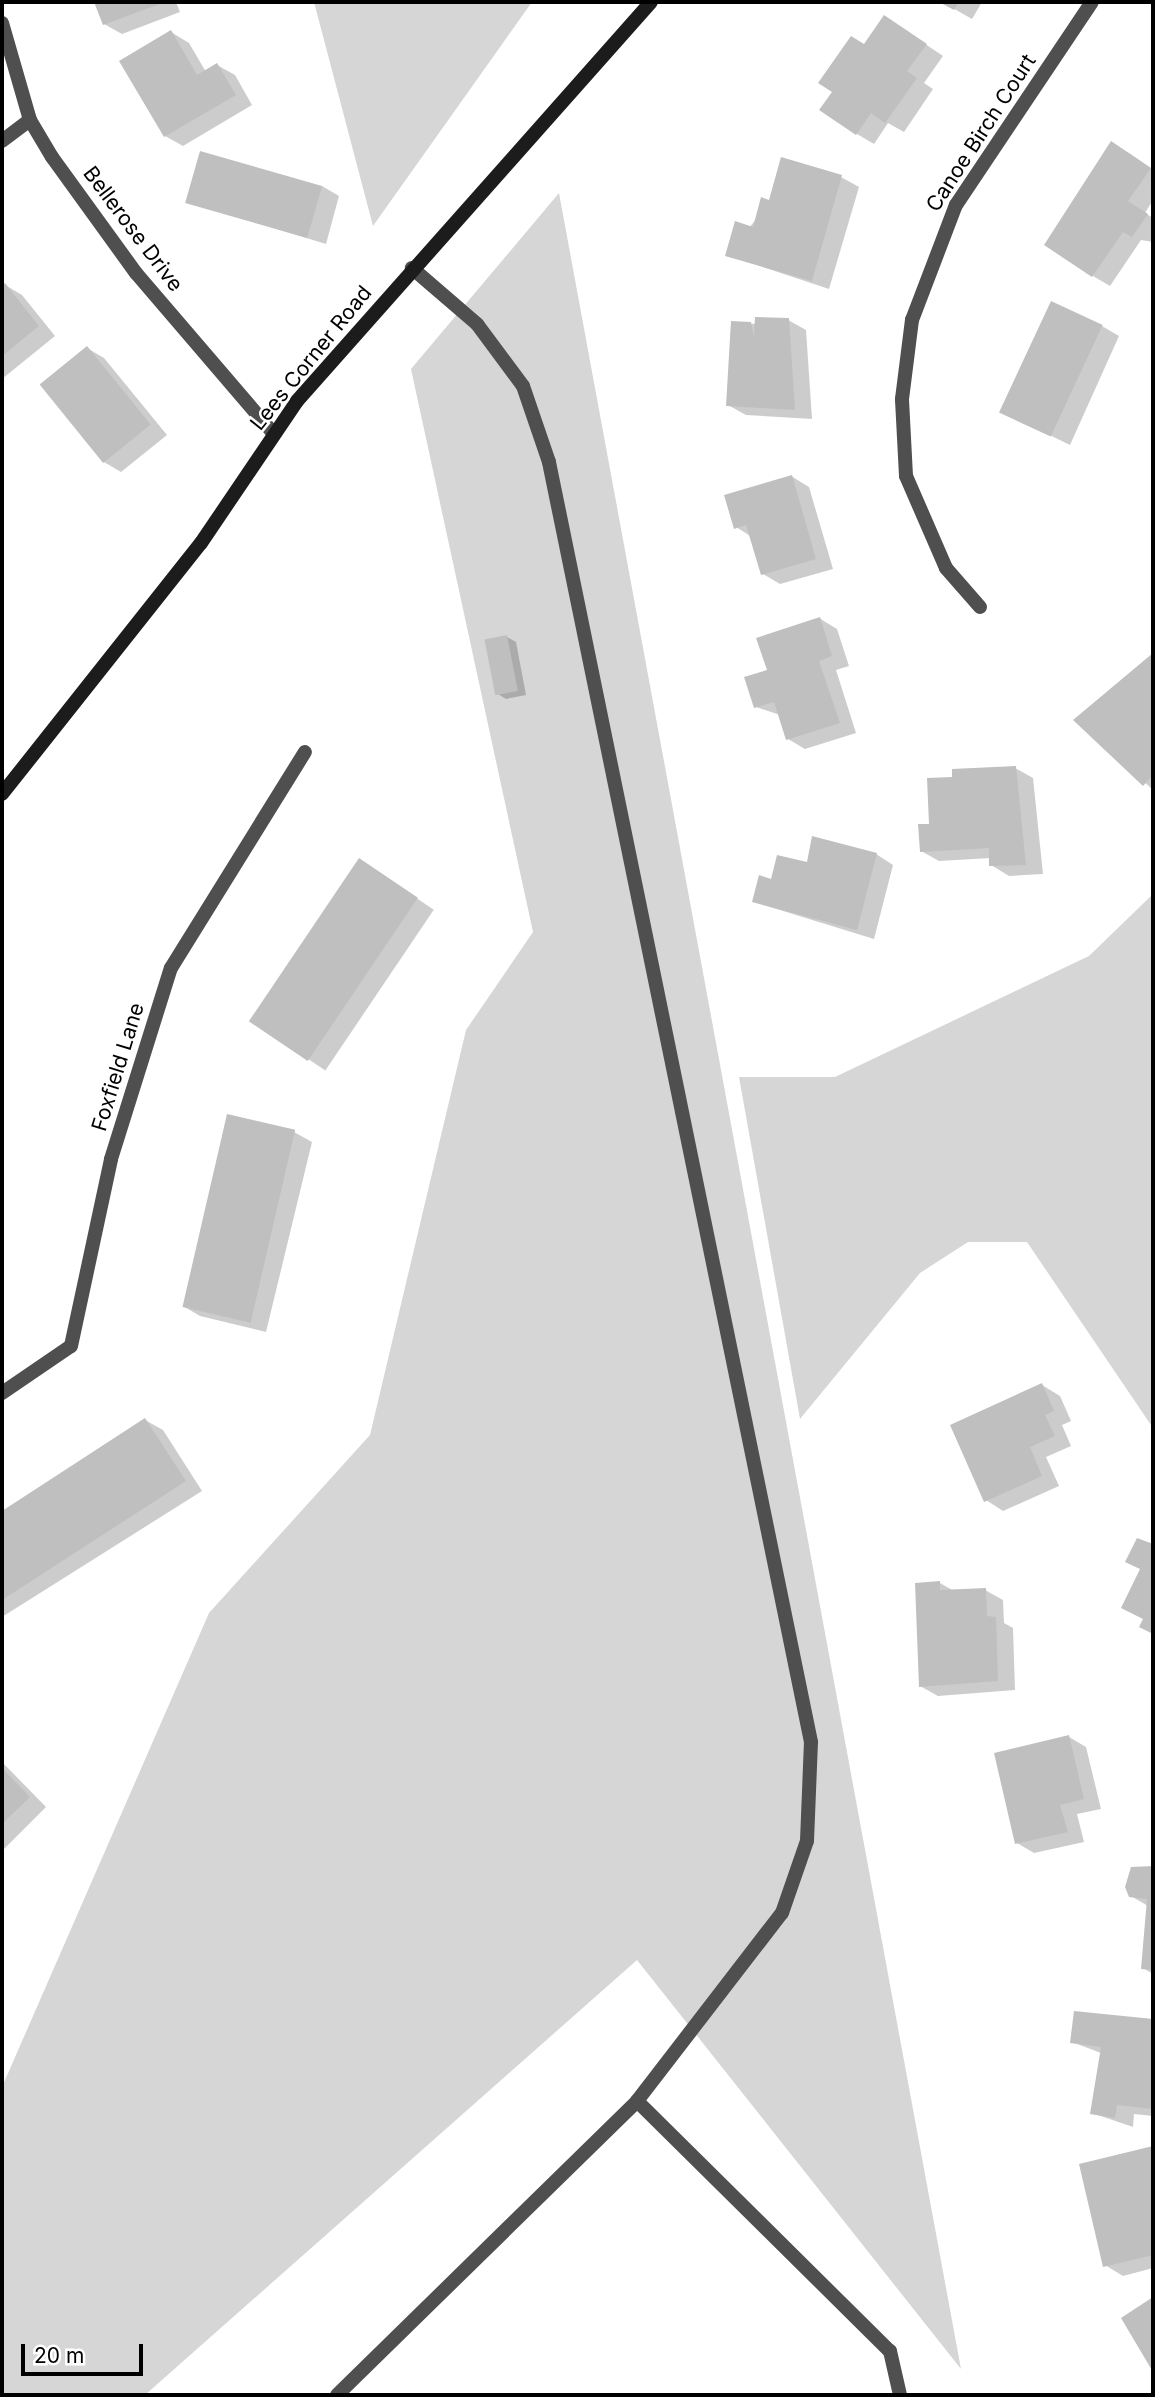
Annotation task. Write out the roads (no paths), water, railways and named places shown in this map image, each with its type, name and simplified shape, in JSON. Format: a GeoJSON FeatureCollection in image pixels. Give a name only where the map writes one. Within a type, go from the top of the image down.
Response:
{"type":"FeatureCollection","features":[{"type":"Feature","properties":{"kind":"street","name":"Lees Corner Road"},"geometry":{"type":"LineString","coordinates":[[2,794],[201,543],[274,434],[412,268],[651,2]]}},
{"type":"Feature","properties":{"kind":"street","name":"Canoe Birch Court"},"geometry":{"type":"LineString","coordinates":[[979,607],[946,568],[906,475],[902,399],[912,320],[956,205],[1092,2]]}},
{"type":"Feature","properties":{"kind":"street","name":"Bellerose Drive"},"geometry":{"type":"LineString","coordinates":[[2,23],[30,120],[136,273],[274,434]]}},
{"type":"Feature","properties":{"kind":"street"},"geometry":{"type":"LineString","coordinates":[[2,141],[30,120]]}},
{"type":"Feature","properties":{"kind":"street"},"geometry":{"type":"LineString","coordinates":[[337,2395],[637,2101],[782,1913],[807,1841],[811,1742],[549,462],[523,386],[477,324],[412,268]]}},
{"type":"Feature","properties":{"kind":"street","name":"Foxfield Lane"},"geometry":{"type":"LineString","coordinates":[[2,1393],[71,1346],[111,1159],[171,968],[305,752]]}},
{"type":"Feature","properties":{"kind":"street"},"geometry":{"type":"LineString","coordinates":[[637,2101],[890,2351],[900,2395]]}}]}
